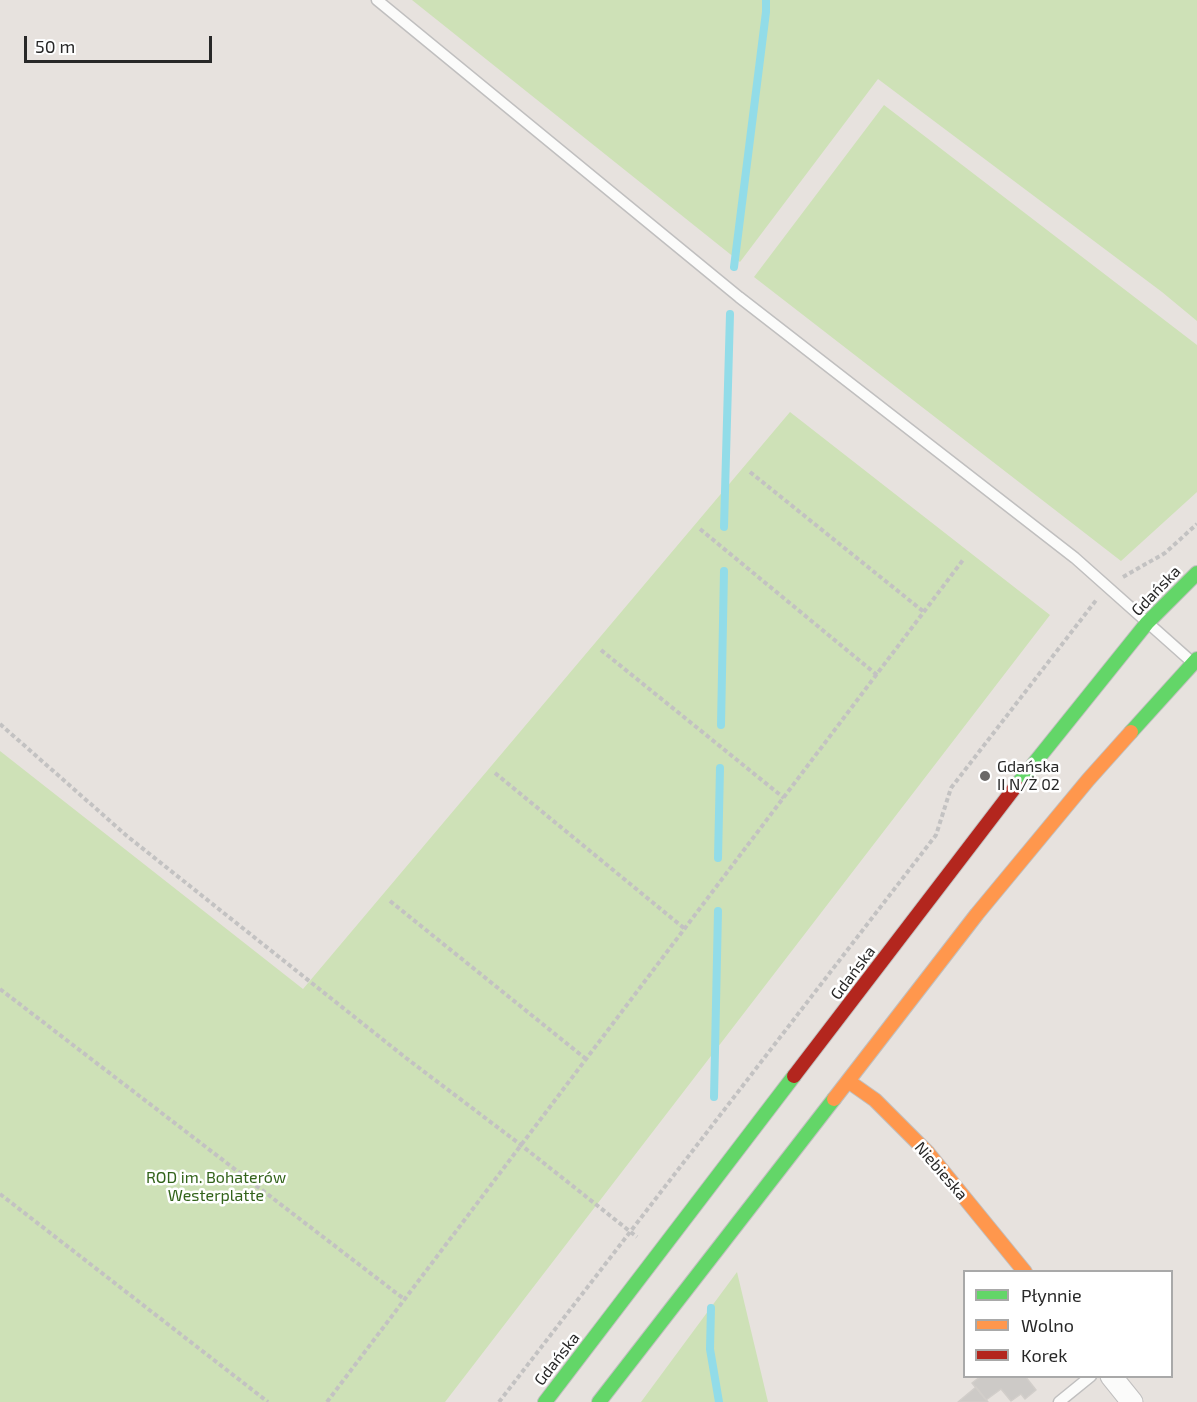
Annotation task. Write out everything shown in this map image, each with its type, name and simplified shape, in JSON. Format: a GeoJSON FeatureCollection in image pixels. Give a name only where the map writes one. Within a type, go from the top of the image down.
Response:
{"type":"FeatureCollection","features":[{"type":"Feature","properties":{"kind":"main road","name":"Gdańska"},"geometry":{"type":"LineString","coordinates":[[545,1402],[1051,741],[1147,623],[1197,573]]}},
{"type":"Feature","properties":{"kind":"main road"},"geometry":{"type":"LineString","coordinates":[[599,1402],[985,905],[1088,780],[1195,661]]}},
{"type":"Feature","properties":{"kind":"main road","name":"Niebieska"},"geometry":{"type":"LineString","coordinates":[[848,1081],[875,1100],[928,1153],[1023,1270]]}},
{"type":"Feature","properties":{"kind":"street"},"geometry":{"type":"LineString","coordinates":[[1112,1378],[1132,1402]]}},
{"type":"Feature","properties":{"kind":"lane"},"geometry":{"type":"LineString","coordinates":[[377,0],[739,297],[1075,558],[1147,623],[1195,661]]}},
{"type":"Feature","properties":{"kind":"lane"},"geometry":{"type":"LineString","coordinates":[[1059,1402],[1090,1378]]}},
{"type":"Feature","properties":{"kind":"path"},"geometry":{"type":"LineString","coordinates":[[750,472],[924,612]]}},
{"type":"Feature","properties":{"kind":"path"},"geometry":{"type":"LineString","coordinates":[[499,1402],[936,834],[951,788],[1106,586],[1166,553],[1197,524]]}},
{"type":"Feature","properties":{"kind":"path"},"geometry":{"type":"LineString","coordinates":[[700,530],[877,675]]}},
{"type":"Feature","properties":{"kind":"path"},"geometry":{"type":"LineString","coordinates":[[327,1402],[963,560]]}},
{"type":"Feature","properties":{"kind":"path"},"geometry":{"type":"LineString","coordinates":[[601,650],[784,798]]}},
{"type":"Feature","properties":{"kind":"path"},"geometry":{"type":"LineString","coordinates":[[0,724],[127,836],[659,1255]]}},
{"type":"Feature","properties":{"kind":"path"},"geometry":{"type":"LineString","coordinates":[[495,773],[685,929]]}},
{"type":"Feature","properties":{"kind":"path"},"geometry":{"type":"LineString","coordinates":[[390,900],[586,1059]]}},
{"type":"Feature","properties":{"kind":"path"},"geometry":{"type":"LineString","coordinates":[[0,989],[404,1300]]}},
{"type":"Feature","properties":{"kind":"path"},"geometry":{"type":"LineString","coordinates":[[0,1194],[268,1402]]}},
{"type":"Feature","properties":{"kind":"green space"},"geometry":{"type":"Polygon","coordinates":[[[412,0],[1197,0],[1197,321],[1162,292],[878,79],[740,262],[412,0]]]}},
{"type":"Feature","properties":{"kind":"green space"},"geometry":{"type":"Polygon","coordinates":[[[884,105],[1197,345],[1197,492],[1121,561],[754,277],[884,105]]]}},
{"type":"Feature","properties":{"kind":"green space","name":"ROD im. Bohaterów Westerplatte"},"geometry":{"type":"Polygon","coordinates":[[[790,412],[1050,615],[445,1402],[0,1402],[0,751],[303,989],[790,412]]]}},
{"type":"Feature","properties":{"kind":"green space"},"geometry":{"type":"Polygon","coordinates":[[[737,1272],[768,1402],[641,1402],[737,1272]]]}},
{"type":"Feature","properties":{"kind":"building"},"geometry":{"type":"Polygon","coordinates":[[[978,1378],[1027,1378],[1036,1390],[1025,1399],[1021,1394],[1011,1401],[1001,1389],[986,1400],[972,1383],[978,1378]]]}},
{"type":"Feature","properties":{"kind":"building"},"geometry":{"type":"Polygon","coordinates":[[[976,1387],[988,1402],[958,1402],[976,1387]]]}},
{"type":"Feature","properties":{"kind":"waterway"},"geometry":{"type":"LineString","coordinates":[[734,267],[766,0]]}},
{"type":"Feature","properties":{"kind":"waterway"},"geometry":{"type":"LineString","coordinates":[[724,527],[730,314]]}},
{"type":"Feature","properties":{"kind":"waterway"},"geometry":{"type":"LineString","coordinates":[[721,725],[724,571]]}},
{"type":"Feature","properties":{"kind":"waterway"},"geometry":{"type":"LineString","coordinates":[[718,858],[720,768]]}},
{"type":"Feature","properties":{"kind":"waterway"},"geometry":{"type":"LineString","coordinates":[[714,1097],[718,911]]}},
{"type":"Feature","properties":{"kind":"waterway"},"geometry":{"type":"LineString","coordinates":[[711,1308],[710,1349],[719,1402]]}},
{"type":"Feature","properties":{"kind":"traffic: fast"},"geometry":{"type":"LineString","coordinates":[[1016,786],[1147,623],[1197,573]]}},
{"type":"Feature","properties":{"kind":"traffic: fast"},"geometry":{"type":"LineString","coordinates":[[1131,732],[1197,659]]}},
{"type":"Feature","properties":{"kind":"traffic: fast"},"geometry":{"type":"LineString","coordinates":[[545,1402],[794,1076]]}},
{"type":"Feature","properties":{"kind":"traffic: fast"},"geometry":{"type":"LineString","coordinates":[[599,1402],[834,1099]]}},
{"type":"Feature","properties":{"kind":"traffic: slow"},"geometry":{"type":"LineString","coordinates":[[834,1099],[977,914],[1088,780],[1131,732]]}},
{"type":"Feature","properties":{"kind":"traffic: slow"},"geometry":{"type":"LineString","coordinates":[[848,1081],[875,1100],[928,1153],[1023,1270]]}},
{"type":"Feature","properties":{"kind":"traffic: jam"},"geometry":{"type":"LineString","coordinates":[[794,1076],[1016,786]]}},
{"type":"Feature","properties":{"kind":"place","name":"Gdańska II N/Ż 02"},"geometry":{"type":"Point","coordinates":[985,776]}}]}
